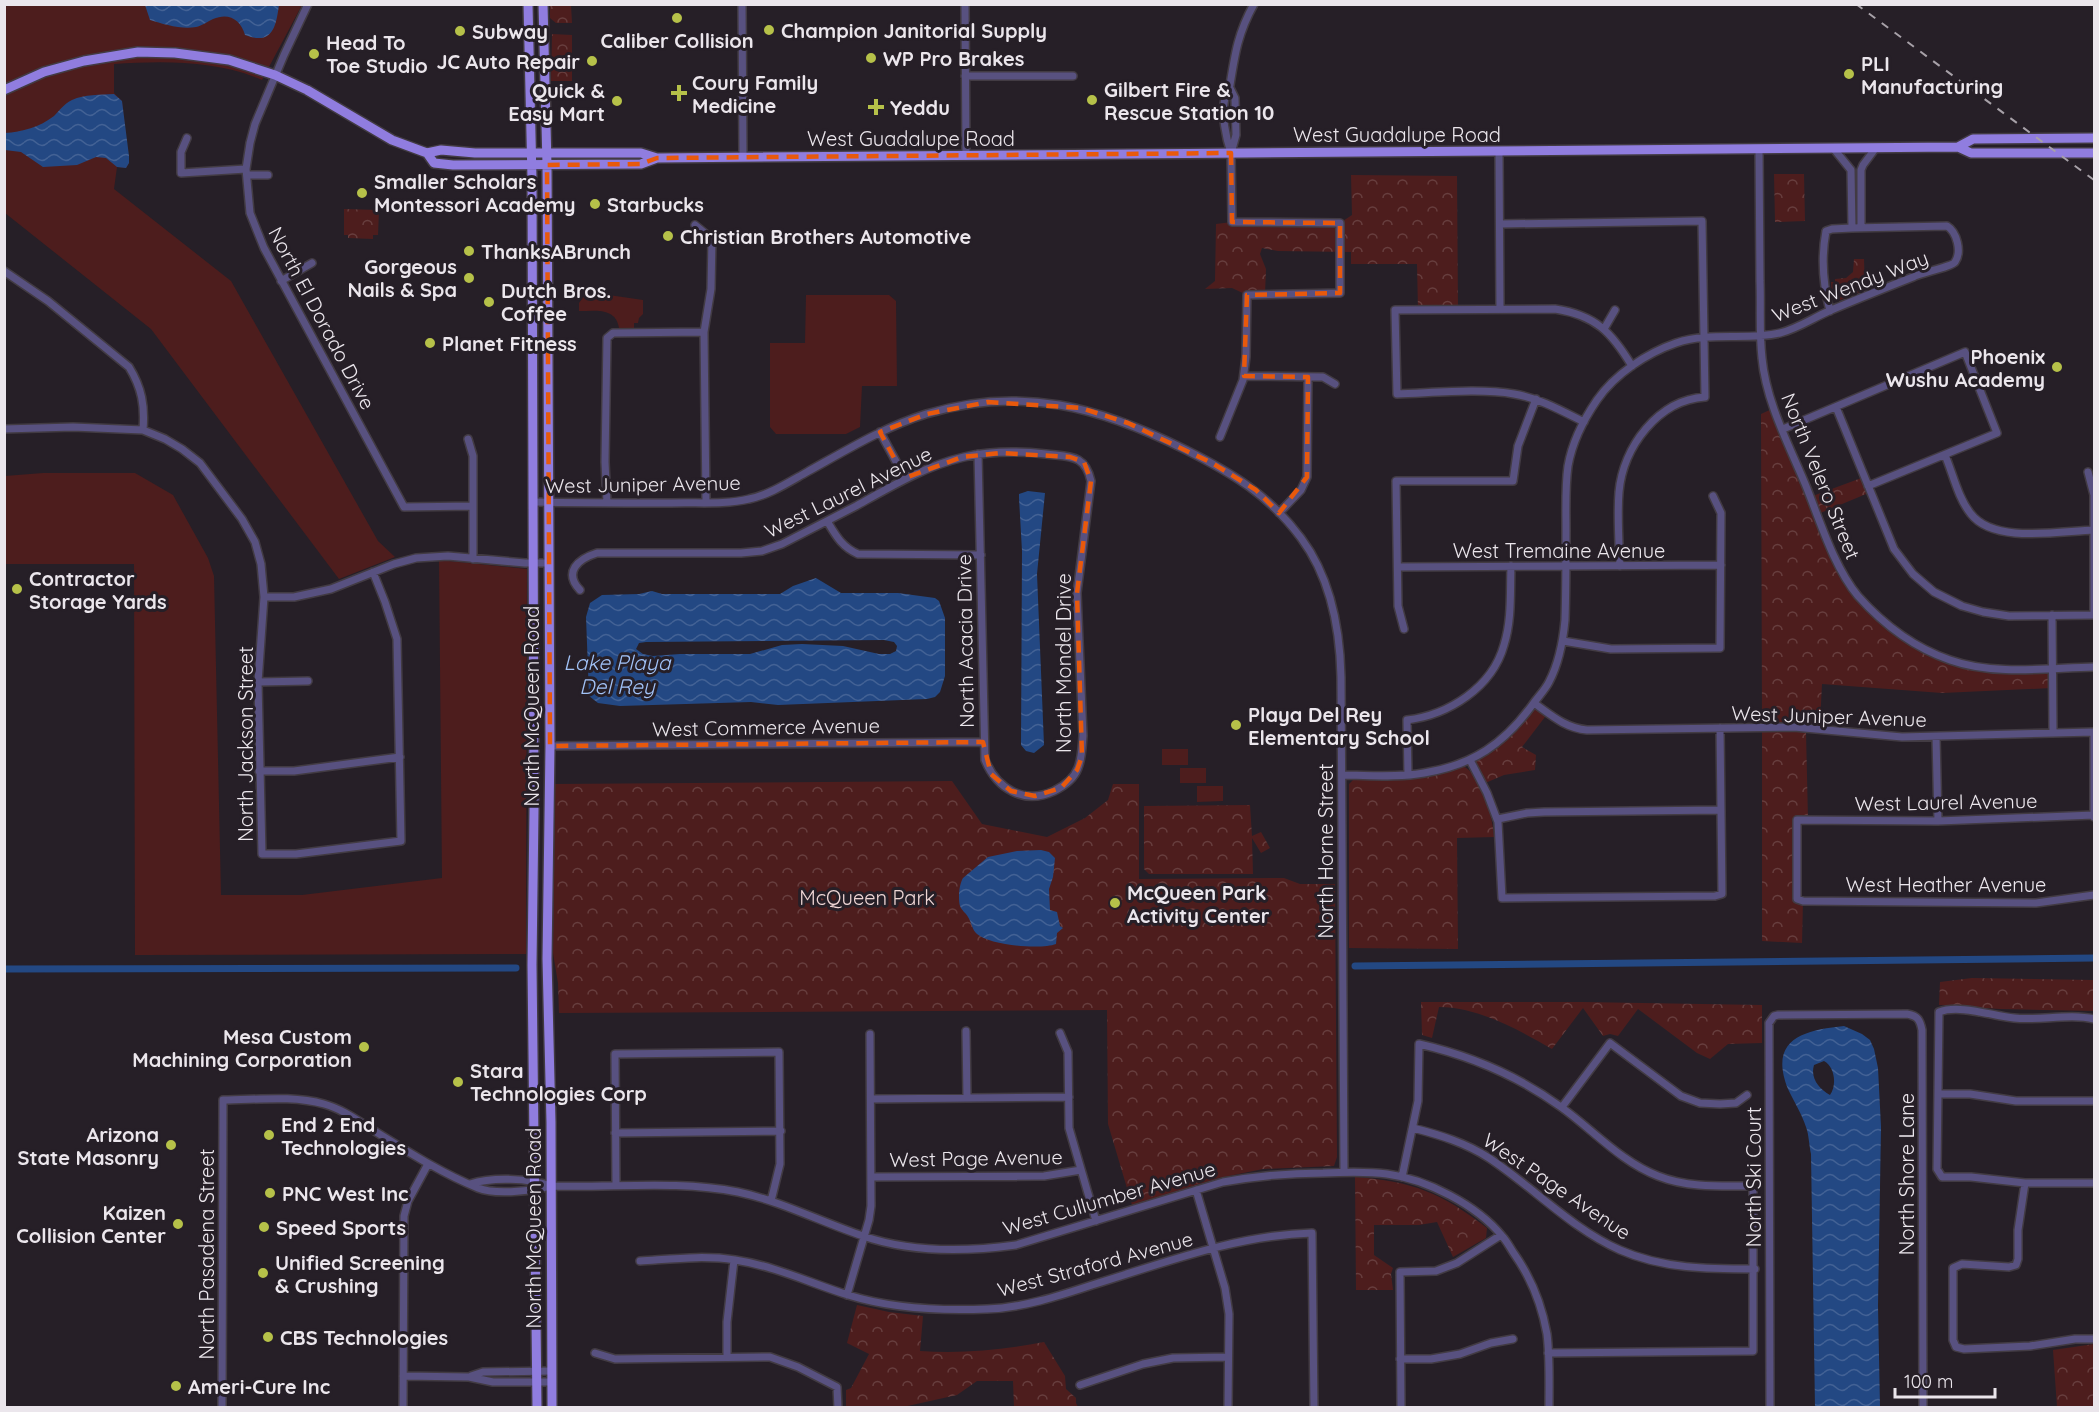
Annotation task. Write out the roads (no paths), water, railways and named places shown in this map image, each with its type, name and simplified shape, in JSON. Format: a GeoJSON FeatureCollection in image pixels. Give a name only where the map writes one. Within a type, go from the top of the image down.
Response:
{"type":"FeatureCollection","features":[{"type":"Feature","properties":{"kind":"main road","name":"North McQueen Road"},"geometry":{"type":"LineString","coordinates":[[528,4],[532,154],[534,502],[532,965],[537,1407]]}},
{"type":"Feature","properties":{"kind":"main road","name":"North McQueen Road"},"geometry":{"type":"LineString","coordinates":[[543,4],[547,165],[550,746],[547,965],[552,1407]]}},
{"type":"Feature","properties":{"kind":"main road","name":"West Guadalupe Road"},"geometry":{"type":"LineString","coordinates":[[4,90],[61,66],[111,56],[145,52],[176,53],[229,60],[276,75],[392,140],[427,153],[441,150],[458,153],[641,153],[657,158],[1958,147],[1971,153],[2094,153]]}},
{"type":"Feature","properties":{"kind":"main road","name":"West Guadalupe Road"},"geometry":{"type":"LineString","coordinates":[[1958,147],[1972,139],[2094,138]]}},
{"type":"Feature","properties":{"kind":"main road","name":"West Guadalupe Road"},"geometry":{"type":"LineString","coordinates":[[427,153],[434,163],[443,164],[641,164],[657,158]]}},
{"type":"Feature","properties":{"kind":"main road"},"geometry":{"type":"LineString","coordinates":[[532,316],[541,319],[541,335],[548,346]]}},
{"type":"Feature","properties":{"kind":"main road"},"geometry":{"type":"LineString","coordinates":[[534,810],[549,809]]}},
{"type":"Feature","properties":{"kind":"main road"},"geometry":{"type":"LineString","coordinates":[[532,965],[547,965]]}},
{"type":"Feature","properties":{"kind":"street","name":"North El Dorado Drive"},"geometry":{"type":"LineString","coordinates":[[308,4],[255,124],[250,143],[247,172],[250,213],[264,248],[404,507],[473,506]]}},
{"type":"Feature","properties":{"kind":"street"},"geometry":{"type":"LineString","coordinates":[[742,4],[743,157]]}},
{"type":"Feature","properties":{"kind":"street"},"geometry":{"type":"LineString","coordinates":[[965,4],[966,156]]}},
{"type":"Feature","properties":{"kind":"street"},"geometry":{"type":"LineString","coordinates":[[1221,437],[1244,376],[1247,295],[1340,293],[1340,223],[1232,222],[1231,153],[1225,136],[1225,98],[1230,88],[1232,63],[1239,36],[1254,4]]}},
{"type":"Feature","properties":{"kind":"street"},"geometry":{"type":"LineString","coordinates":[[965,76],[1073,76]]}},
{"type":"Feature","properties":{"kind":"street"},"geometry":{"type":"LineString","coordinates":[[187,138],[181,152],[181,173],[247,172],[268,175]]}},
{"type":"Feature","properties":{"kind":"street","name":"North Velero Street"},"geometry":{"type":"LineString","coordinates":[[1759,149],[1761,336],[1766,382],[1841,570],[1857,594],[1895,631],[1918,645],[1951,660],[1978,667],[2013,669],[2094,667]]}},
{"type":"Feature","properties":{"kind":"street"},"geometry":{"type":"LineString","coordinates":[[1834,149],[1851,170],[1852,228]]}},
{"type":"Feature","properties":{"kind":"street"},"geometry":{"type":"LineString","coordinates":[[1830,311],[1824,288],[1826,231],[1861,228],[1861,170],[1875,149]]}},
{"type":"Feature","properties":{"kind":"street"},"geometry":{"type":"LineString","coordinates":[[1499,152],[1500,309]]}},
{"type":"Feature","properties":{"kind":"street"},"geometry":{"type":"LineString","coordinates":[[1500,224],[1702,221],[1705,397],[1690,398],[1667,410],[1642,433],[1632,448],[1623,472],[1619,492],[1620,566]]}},
{"type":"Feature","properties":{"kind":"street"},"geometry":{"type":"LineString","coordinates":[[695,225],[712,239],[711,289],[704,332],[706,502]]}},
{"type":"Feature","properties":{"kind":"street","name":"West Wendy Way"},"geometry":{"type":"LineString","coordinates":[[1341,775],[1408,775],[1425,773],[1470,760],[1506,736],[1548,684],[1563,641],[1568,465],[1584,422],[1598,399],[1632,366],[1676,343],[1703,336],[1761,336],[1781,333],[1929,270],[1951,266],[1956,262],[1958,243],[1953,230],[1947,226],[1861,228]]}},
{"type":"Feature","properties":{"kind":"street"},"geometry":{"type":"LineString","coordinates":[[281,280],[312,263]]}},
{"type":"Feature","properties":{"kind":"street"},"geometry":{"type":"LineString","coordinates":[[4,271],[48,301],[129,368],[138,382],[143,397],[143,430],[73,427],[4,429]]}},
{"type":"Feature","properties":{"kind":"street"},"geometry":{"type":"LineString","coordinates":[[1584,422],[1536,399],[1514,394],[1493,392],[1397,394],[1395,310],[1556,309],[1572,312],[1588,318],[1605,329],[1632,366]]}},
{"type":"Feature","properties":{"kind":"street"},"geometry":{"type":"LineString","coordinates":[[1605,329],[1615,310]]}},
{"type":"Feature","properties":{"kind":"street"},"geometry":{"type":"LineString","coordinates":[[607,503],[606,338],[613,333],[704,332]]}},
{"type":"Feature","properties":{"kind":"street"},"geometry":{"type":"LineString","coordinates":[[1783,429],[1965,352],[1997,433],[1868,486]]}},
{"type":"Feature","properties":{"kind":"street"},"geometry":{"type":"LineString","coordinates":[[1244,376],[1323,377],[1335,384]]}},
{"type":"Feature","properties":{"kind":"street"},"geometry":{"type":"LineString","coordinates":[[1279,513],[1301,490],[1307,477],[1309,464],[1308,377]]}},
{"type":"Feature","properties":{"kind":"street"},"geometry":{"type":"LineString","coordinates":[[1404,629],[1398,606],[1396,481],[1513,481],[1518,446],[1536,399]]}},
{"type":"Feature","properties":{"kind":"street","name":"West Juniper Avenue"},"geometry":{"type":"LineString","coordinates":[[534,502],[738,501],[765,494],[880,432],[927,414],[988,402],[1046,403],[1081,408],[1128,423],[1212,463],[1250,486],[1279,513]]}},
{"type":"Feature","properties":{"kind":"street"},"geometry":{"type":"LineString","coordinates":[[1836,407],[1894,549],[1913,574],[1934,592],[1962,606],[1983,612],[2008,616],[2094,615],[2094,495],[2088,472]]}},
{"type":"Feature","properties":{"kind":"street","name":"North Jackson Street"},"geometry":{"type":"LineString","coordinates":[[143,430],[182,449],[200,464],[242,519],[255,542],[261,564],[264,597],[258,682],[262,854],[296,854],[400,841],[400,757]]}},
{"type":"Feature","properties":{"kind":"street"},"geometry":{"type":"LineString","coordinates":[[880,432],[905,478]]}},
{"type":"Feature","properties":{"kind":"street"},"geometry":{"type":"LineString","coordinates":[[468,439],[473,456],[473,558]]}},
{"type":"Feature","properties":{"kind":"street","name":"West Laurel Avenue"},"geometry":{"type":"LineString","coordinates":[[580,590],[573,582],[572,575],[576,565],[586,557],[597,553],[741,554],[762,551],[783,544],[827,522],[905,478],[935,466],[978,454],[1032,453],[1070,457],[1084,462],[1089,469]]}},
{"type":"Feature","properties":{"kind":"street","name":"North Acacia Drive"},"geometry":{"type":"LineString","coordinates":[[978,454],[985,760],[991,774],[1011,791],[1023,795],[1035,795]]}},
{"type":"Feature","properties":{"kind":"street"},"geometry":{"type":"LineString","coordinates":[[1945,455],[1965,506],[1972,517],[1996,531],[2013,533],[2094,530]]}},
{"type":"Feature","properties":{"kind":"street","name":"North Mondel Drive"},"geometry":{"type":"LineString","coordinates":[[1035,795],[1047,794],[1061,788],[1077,770],[1082,756],[1077,592],[1091,481],[1089,469]]}},
{"type":"Feature","properties":{"kind":"street"},"geometry":{"type":"LineString","coordinates":[[1563,641],[1611,649],[1720,648],[1721,513],[1713,496]]}},
{"type":"Feature","properties":{"kind":"street","name":"North Horne Street"},"geometry":{"type":"LineString","coordinates":[[1279,513],[1302,540],[1321,572],[1336,618],[1341,650],[1344,1172]]}},
{"type":"Feature","properties":{"kind":"street"},"geometry":{"type":"LineString","coordinates":[[827,522],[838,541],[847,549],[858,554],[875,556],[981,555]]}},
{"type":"Feature","properties":{"kind":"street"},"geometry":{"type":"LineString","coordinates":[[264,597],[294,597],[331,589],[394,564],[416,558],[448,556],[549,563]]}},
{"type":"Feature","properties":{"kind":"street","name":"West Tremaine Avenue"},"geometry":{"type":"LineString","coordinates":[[1398,567],[1721,565]]}},
{"type":"Feature","properties":{"kind":"street"},"geometry":{"type":"LineString","coordinates":[[1408,775],[1407,720],[1425,718],[1445,711],[1464,699],[1483,681],[1495,665],[1504,647],[1509,624],[1510,566]]}},
{"type":"Feature","properties":{"kind":"street"},"geometry":{"type":"LineString","coordinates":[[259,771],[294,771],[400,757],[397,639],[386,602],[373,572]]}},
{"type":"Feature","properties":{"kind":"street"},"geometry":{"type":"LineString","coordinates":[[2052,615],[2053,732]]}},
{"type":"Feature","properties":{"kind":"street"},"geometry":{"type":"LineString","coordinates":[[258,682],[308,681]]}},
{"type":"Feature","properties":{"kind":"street","name":"West Juniper Avenue"},"geometry":{"type":"LineString","coordinates":[[1534,703],[1556,720],[1576,729],[1803,728],[1902,737],[2094,732]]}},
{"type":"Feature","properties":{"kind":"street"},"geometry":{"type":"LineString","coordinates":[[1470,760],[1497,819],[1502,898],[1715,896],[1722,894],[1720,728]]}},
{"type":"Feature","properties":{"kind":"street"},"geometry":{"type":"LineString","coordinates":[[2094,732],[2094,816]]}},
{"type":"Feature","properties":{"kind":"street"},"geometry":{"type":"LineString","coordinates":[[1936,737],[1938,821]]}},
{"type":"Feature","properties":{"kind":"street","name":"West Commerce Avenue"},"geometry":{"type":"LineString","coordinates":[[550,746],[983,742]]}},
{"type":"Feature","properties":{"kind":"street"},"geometry":{"type":"LineString","coordinates":[[1497,819],[1544,812],[1721,810]]}},
{"type":"Feature","properties":{"kind":"street","name":"West Laurel Avenue"},"geometry":{"type":"LineString","coordinates":[[1797,899],[1797,820],[1938,821],[2094,816]]}},
{"type":"Feature","properties":{"kind":"street","name":"West Heather Avenue"},"geometry":{"type":"LineString","coordinates":[[1797,899],[1803,902],[2036,903],[2094,895]]}},
{"type":"Feature","properties":{"kind":"street"},"geometry":{"type":"LineString","coordinates":[[2094,1019],[2015,1018],[1972,1011],[1944,1010],[1939,1012],[1937,1168],[1942,1177],[1971,1177],[2025,1183],[2094,1183]]}},
{"type":"Feature","properties":{"kind":"street","name":"North Shore Lane"},"geometry":{"type":"LineString","coordinates":[[1841,1015],[1907,1014],[1916,1016],[1921,1023],[1923,1407]]}},
{"type":"Feature","properties":{"kind":"street","name":"North Ski Court"},"geometry":{"type":"LineString","coordinates":[[1770,1407],[1769,1023],[1774,1016],[1841,1015]]}},
{"type":"Feature","properties":{"kind":"street"},"geometry":{"type":"LineString","coordinates":[[966,1031],[967,1098]]}},
{"type":"Feature","properties":{"kind":"street"},"geometry":{"type":"LineString","coordinates":[[1060,1033],[1068,1052],[1070,1128],[1096,1221]]}},
{"type":"Feature","properties":{"kind":"street"},"geometry":{"type":"LineString","coordinates":[[847,1295],[871,1206],[870,1034]]}},
{"type":"Feature","properties":{"kind":"street"},"geometry":{"type":"LineString","coordinates":[[1562,1107],[1610,1043],[1681,1096],[1700,1102],[1720,1104],[1736,1102],[1747,1095]]}},
{"type":"Feature","properties":{"kind":"street"},"geometry":{"type":"LineString","coordinates":[[1402,1177],[1418,1101],[1419,1044],[1490,1065],[1535,1089],[1562,1107],[1620,1154],[1656,1175],[1690,1184],[1753,1186],[1755,1269],[1753,1351],[1548,1353]]}},
{"type":"Feature","properties":{"kind":"street"},"geometry":{"type":"LineString","coordinates":[[616,1185],[615,1054],[779,1052],[780,1164],[771,1201]]}},
{"type":"Feature","properties":{"kind":"street"},"geometry":{"type":"LineString","coordinates":[[1938,1094],[1970,1094],[2016,1101],[2094,1101]]}},
{"type":"Feature","properties":{"kind":"street"},"geometry":{"type":"LineString","coordinates":[[871,1100],[1069,1097]]}},
{"type":"Feature","properties":{"kind":"street","name":"North Pasadena Street"},"geometry":{"type":"LineString","coordinates":[[222,1407],[223,1100],[301,1100],[325,1105],[346,1113],[428,1164]]}},
{"type":"Feature","properties":{"kind":"street","name":"West Page Avenue"},"geometry":{"type":"LineString","coordinates":[[1413,1128],[1461,1143],[1489,1158],[1592,1234],[1620,1250],[1658,1263],[1693,1268],[1755,1269]]}},
{"type":"Feature","properties":{"kind":"street"},"geometry":{"type":"LineString","coordinates":[[615,1132],[781,1131]]}},
{"type":"Feature","properties":{"kind":"street"},"geometry":{"type":"LineString","coordinates":[[403,1407],[404,1216],[408,1201],[428,1164],[470,1184],[481,1180],[551,1186]]}},
{"type":"Feature","properties":{"kind":"street","name":"West Page Avenue"},"geometry":{"type":"LineString","coordinates":[[871,1177],[1044,1176],[1081,1170]]}},
{"type":"Feature","properties":{"kind":"street","name":"West Cullumber Avenue"},"geometry":{"type":"LineString","coordinates":[[551,1186],[702,1186],[771,1201],[864,1237],[921,1249],[943,1251],[1016,1245],[1196,1190],[1256,1176],[1344,1172],[1402,1177],[1420,1182],[1450,1196],[1475,1212],[1502,1235],[1523,1267],[1532,1285],[1547,1334],[1549,1407]]}},
{"type":"Feature","properties":{"kind":"street"},"geometry":{"type":"LineString","coordinates":[[2025,1183],[2018,1230],[2016,1265],[2009,1267],[1962,1264],[1953,1268],[1953,1340],[1956,1347],[1964,1349],[2030,1346],[2075,1339],[2094,1339]]}},
{"type":"Feature","properties":{"kind":"street"},"geometry":{"type":"LineString","coordinates":[[1196,1190],[1225,1288],[1228,1314],[1228,1407]]}},
{"type":"Feature","properties":{"kind":"street","name":"West Straford Avenue"},"geometry":{"type":"LineString","coordinates":[[640,1261],[698,1257],[734,1260],[769,1267],[847,1295],[916,1309],[990,1309],[1024,1304],[1069,1293],[1215,1248],[1266,1236],[1312,1233],[1314,1407]]}},
{"type":"Feature","properties":{"kind":"street"},"geometry":{"type":"LineString","coordinates":[[1401,1407],[1400,1272],[1436,1270],[1457,1263],[1502,1235]]}},
{"type":"Feature","properties":{"kind":"street"},"geometry":{"type":"LineString","coordinates":[[726,1357],[726,1322],[734,1260]]}},
{"type":"Feature","properties":{"kind":"street"},"geometry":{"type":"LineString","coordinates":[[1400,1359],[1431,1359],[1460,1354],[1491,1343],[1513,1339]]}},
{"type":"Feature","properties":{"kind":"street"},"geometry":{"type":"LineString","coordinates":[[595,1353],[615,1359],[770,1357],[798,1367],[837,1387],[838,1407]]}},
{"type":"Feature","properties":{"kind":"street"},"geometry":{"type":"LineString","coordinates":[[1080,1385],[1143,1364],[1163,1360],[1227,1357]]}},
{"type":"Feature","properties":{"kind":"street"},"geometry":{"type":"LineString","coordinates":[[469,1377],[483,1372],[552,1371]]}},
{"type":"Feature","properties":{"kind":"street"},"geometry":{"type":"LineString","coordinates":[[403,1376],[469,1377],[493,1382],[552,1382]]}},
{"type":"Feature","properties":{"kind":"water"},"geometry":{"type":"Polygon","coordinates":[[[145,4],[279,5],[271,32],[262,38],[254,38],[245,35],[241,25],[234,19],[224,16],[191,28],[150,20],[145,4]]]}},
{"type":"Feature","properties":{"kind":"water"},"geometry":{"type":"Polygon","coordinates":[[[114,94],[122,101],[129,156],[126,168],[117,167],[106,158],[96,157],[77,165],[43,167],[21,152],[5,150],[5,133],[37,126],[77,98],[114,94]]]}},
{"type":"Feature","properties":{"kind":"water"},"geometry":{"type":"Polygon","coordinates":[[[1028,491],[1045,493],[1037,574],[1044,745],[1034,753],[1026,751],[1021,745],[1022,551],[1019,494],[1028,491]]]}},
{"type":"Feature","properties":{"kind":"water","name":"Lake Playa Del Rey"},"geometry":{"type":"Polygon","coordinates":[[[816,578],[841,593],[898,593],[935,598],[939,601],[945,618],[945,676],[940,692],[935,697],[927,699],[778,705],[751,702],[620,706],[598,703],[589,696],[586,617],[590,603],[602,595],[639,594],[652,591],[662,594],[780,594],[793,586],[816,578]],[[884,640],[646,642],[639,643],[636,649],[643,654],[653,656],[750,654],[782,645],[802,644],[843,646],[879,654],[890,654],[896,651],[897,646],[894,642],[884,640]]]}},
{"type":"Feature","properties":{"kind":"water"},"geometry":{"type":"Polygon","coordinates":[[[1017,851],[1049,852],[1055,858],[1049,889],[1050,910],[1057,912],[1060,926],[1063,928],[1057,933],[1056,944],[1039,947],[1003,944],[977,934],[960,906],[959,892],[963,878],[988,857],[1017,851]]]}},
{"type":"Feature","properties":{"kind":"water"},"geometry":{"type":"Polygon","coordinates":[[[1844,1026],[1870,1040],[1878,1068],[1881,1127],[1878,1306],[1880,1407],[1815,1407],[1811,1154],[1808,1133],[1788,1089],[1783,1072],[1783,1059],[1786,1048],[1794,1040],[1816,1030],[1844,1026]],[[1824,1061],[1814,1065],[1813,1074],[1822,1090],[1830,1095],[1834,1086],[1834,1076],[1824,1061]]]}},
{"type":"Feature","properties":{"kind":"waterway"},"geometry":{"type":"LineString","coordinates":[[1355,966],[2094,958]]}},
{"type":"Feature","properties":{"kind":"waterway"},"geometry":{"type":"LineString","coordinates":[[4,969],[516,968]]}},
{"type":"Feature","properties":{"kind":"railway"},"geometry":{"type":"LineString","coordinates":[[1856,4],[2094,180]]}},
{"type":"Feature","properties":{"kind":"place","name":"Caliber Collision"},"geometry":{"type":"Point","coordinates":[677,18]}},
{"type":"Feature","properties":{"kind":"place","name":"Champion Janitorial Supply"},"geometry":{"type":"Point","coordinates":[769,30]}},
{"type":"Feature","properties":{"kind":"place","name":"Subway"},"geometry":{"type":"Point","coordinates":[460,31]}},
{"type":"Feature","properties":{"kind":"place","name":"Head To Toe Studio"},"geometry":{"type":"Point","coordinates":[314,54]}},
{"type":"Feature","properties":{"kind":"place","name":"WP Pro Brakes"},"geometry":{"type":"Point","coordinates":[871,58]}},
{"type":"Feature","properties":{"kind":"place","name":"JC Auto Repair"},"geometry":{"type":"Point","coordinates":[592,61]}},
{"type":"Feature","properties":{"kind":"place","name":"PLI Manufacturing"},"geometry":{"type":"Point","coordinates":[1849,74]}},
{"type":"Feature","properties":{"kind":"place","name":"Coury Family Medicine"},"geometry":{"type":"Point","coordinates":[679,93]}},
{"type":"Feature","properties":{"kind":"place","name":"Gilbert Fire & Rescue Station 10"},"geometry":{"type":"Point","coordinates":[1092,100]}},
{"type":"Feature","properties":{"kind":"place","name":"Quick & Easy Mart"},"geometry":{"type":"Point","coordinates":[617,101]}},
{"type":"Feature","properties":{"kind":"place","name":"Yeddu"},"geometry":{"type":"Point","coordinates":[876,107]}},
{"type":"Feature","properties":{"kind":"place","name":"Smaller Scholars Montessori Academy"},"geometry":{"type":"Point","coordinates":[362,193]}},
{"type":"Feature","properties":{"kind":"place","name":"Starbucks"},"geometry":{"type":"Point","coordinates":[595,204]}},
{"type":"Feature","properties":{"kind":"place","name":"Christian Brothers Automotive"},"geometry":{"type":"Point","coordinates":[668,236]}},
{"type":"Feature","properties":{"kind":"place","name":"ThanksABrunch"},"geometry":{"type":"Point","coordinates":[469,251]}},
{"type":"Feature","properties":{"kind":"place","name":"Gorgeous Nails & Spa"},"geometry":{"type":"Point","coordinates":[469,278]}},
{"type":"Feature","properties":{"kind":"place","name":"Dutch Bros. Coffee"},"geometry":{"type":"Point","coordinates":[489,302]}},
{"type":"Feature","properties":{"kind":"place","name":"Planet Fitness"},"geometry":{"type":"Point","coordinates":[430,343]}},
{"type":"Feature","properties":{"kind":"place","name":"Phoenix Wushu Academy"},"geometry":{"type":"Point","coordinates":[2057,367]}},
{"type":"Feature","properties":{"kind":"place","name":"Contractor Storage Yards"},"geometry":{"type":"Point","coordinates":[17,589]}},
{"type":"Feature","properties":{"kind":"place","name":"Playa Del Rey Elementary School"},"geometry":{"type":"Point","coordinates":[1236,725]}},
{"type":"Feature","properties":{"kind":"place","name":"McQueen Park Activity Center"},"geometry":{"type":"Point","coordinates":[1115,903]}},
{"type":"Feature","properties":{"kind":"place","name":"Mesa Custom Machining Corporation"},"geometry":{"type":"Point","coordinates":[364,1047]}},
{"type":"Feature","properties":{"kind":"place","name":"Stara Technologies Corp"},"geometry":{"type":"Point","coordinates":[458,1082]}},
{"type":"Feature","properties":{"kind":"place","name":"End 2 End Technologies"},"geometry":{"type":"Point","coordinates":[269,1135]}},
{"type":"Feature","properties":{"kind":"place","name":"Arizona State Masonry"},"geometry":{"type":"Point","coordinates":[171,1145]}},
{"type":"Feature","properties":{"kind":"place","name":"PNC West Inc"},"geometry":{"type":"Point","coordinates":[270,1193]}},
{"type":"Feature","properties":{"kind":"place","name":"Kaizen Collision Center"},"geometry":{"type":"Point","coordinates":[178,1224]}},
{"type":"Feature","properties":{"kind":"place","name":"Speed Sports"},"geometry":{"type":"Point","coordinates":[264,1227]}},
{"type":"Feature","properties":{"kind":"place","name":"Unified Screening & Crushing"},"geometry":{"type":"Point","coordinates":[263,1273]}},
{"type":"Feature","properties":{"kind":"place","name":"CBS Technologies"},"geometry":{"type":"Point","coordinates":[268,1337]}},
{"type":"Feature","properties":{"kind":"place","name":"Ameri-Cure Inc"},"geometry":{"type":"Point","coordinates":[176,1386]}},
{"type":"Feature","properties":{"kind":"park label","name":"McQueen Park"},"geometry":{"type":"Point","coordinates":[867,897]}}]}
